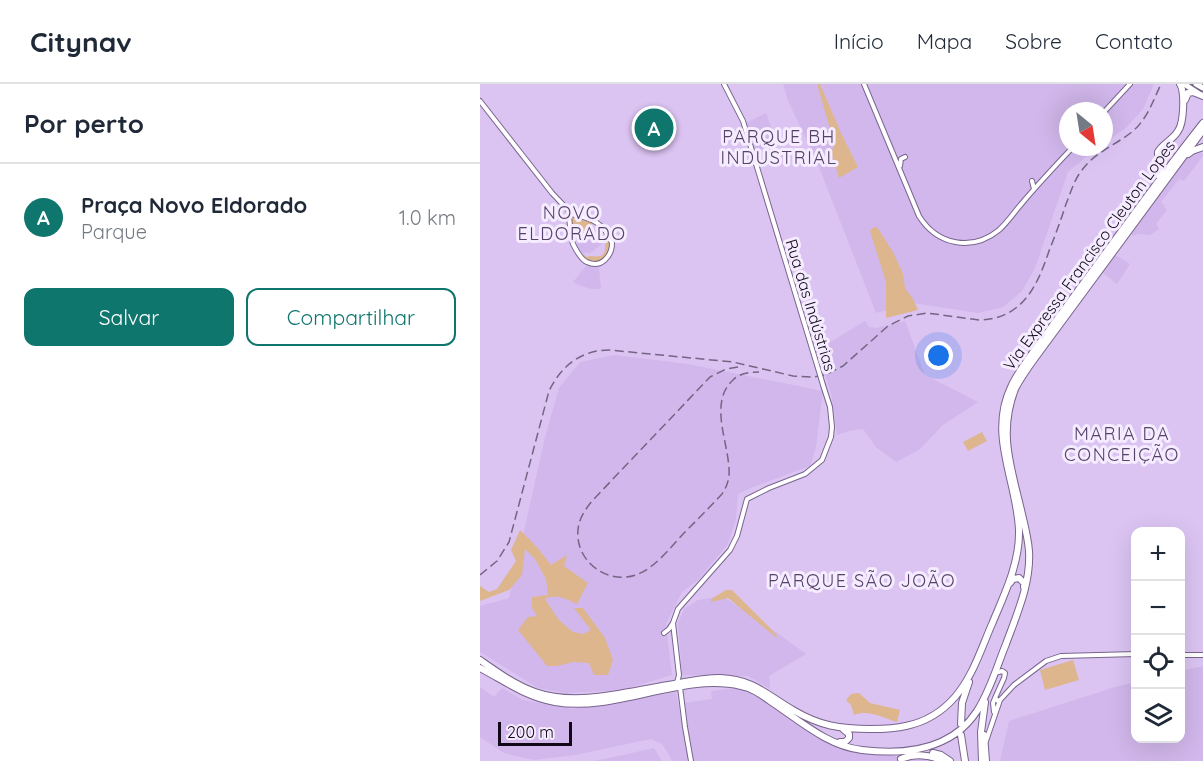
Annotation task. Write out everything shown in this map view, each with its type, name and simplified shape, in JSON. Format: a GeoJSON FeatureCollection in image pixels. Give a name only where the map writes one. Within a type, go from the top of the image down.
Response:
{"type":"FeatureCollection","features":[{"type":"Feature","properties":{"kind":"highway"},"geometry":{"type":"LineString","coordinates":[[1152,190],[1162,170],[1158,157],[1159,148],[1173,137],[1181,124],[1184,93],[1182,84]]}},
{"type":"Feature","properties":{"kind":"highway"},"geometry":{"type":"LineString","coordinates":[[1179,153],[1167,160],[1163,159],[1160,153],[1164,146],[1181,132],[1184,125],[1186,95],[1193,92],[1203,96]]}},
{"type":"Feature","properties":{"kind":"highway","name":"Via Expressa Francisco Cleuton Lopes"},"geometry":{"type":"LineString","coordinates":[[680,684],[700,679],[722,678],[740,681],[758,687],[809,719],[837,728],[896,728],[915,724],[936,714],[948,704],[962,688],[973,670],[1006,590],[1017,552],[1019,534],[1001,437],[1005,401],[1011,386],[1203,123]]}},
{"type":"Feature","properties":{"kind":"highway","name":"Via Expressa Francisco Cleuton Lopes"},"geometry":{"type":"LineString","coordinates":[[988,688],[1017,614],[1029,574],[1029,550],[1006,440],[1006,422],[1016,387],[1203,130]]}},
{"type":"Feature","properties":{"kind":"highway"},"geometry":{"type":"LineString","coordinates":[[1178,162],[1192,151],[1203,147]]}},
{"type":"Feature","properties":{"kind":"highway"},"geometry":{"type":"LineString","coordinates":[[1006,590],[1011,581],[1017,578],[1022,579],[1024,591]]}},
{"type":"Feature","properties":{"kind":"highway"},"geometry":{"type":"LineString","coordinates":[[480,660],[534,692],[582,699],[680,684],[721,683],[741,686],[764,697],[818,733],[848,747],[862,750],[934,753],[950,761]]}},
{"type":"Feature","properties":{"kind":"highway"},"geometry":{"type":"LineString","coordinates":[[480,668],[531,696],[568,704],[610,701],[680,684]]}},
{"type":"Feature","properties":{"kind":"highway"},"geometry":{"type":"LineString","coordinates":[[961,724],[962,703],[973,670]]}},
{"type":"Feature","properties":{"kind":"highway"},"geometry":{"type":"LineString","coordinates":[[984,761],[981,732],[982,712],[988,688]]}},
{"type":"Feature","properties":{"kind":"highway"},"geometry":{"type":"LineString","coordinates":[[909,751],[931,746],[957,735],[976,713],[988,688]]}},
{"type":"Feature","properties":{"kind":"highway"},"geometry":{"type":"LineString","coordinates":[[982,712],[987,730],[984,761]]}},
{"type":"Feature","properties":{"kind":"highway"},"geometry":{"type":"LineString","coordinates":[[834,741],[845,742],[849,738],[849,734],[837,728]]}},
{"type":"Feature","properties":{"kind":"highway"},"geometry":{"type":"LineString","coordinates":[[957,735],[965,761]]}},
{"type":"Feature","properties":{"kind":"highway"},"geometry":{"type":"LineString","coordinates":[[901,759],[911,756],[927,756],[943,761]]}},
{"type":"Feature","properties":{"kind":"main road"},"geometry":{"type":"LineString","coordinates":[[1182,84],[1203,96]]}},
{"type":"Feature","properties":{"kind":"main road"},"geometry":{"type":"LineString","coordinates":[[1196,84],[1203,88]]}},
{"type":"Feature","properties":{"kind":"street","name":"Rua das Indústrias"},"geometry":{"type":"LineString","coordinates":[[673,623],[678,609],[730,550],[737,536],[747,499],[805,474],[822,460],[831,437],[832,427],[830,407],[743,121],[724,84]]}},
{"type":"Feature","properties":{"kind":"street"},"geometry":{"type":"LineString","coordinates":[[864,84],[915,209],[924,224],[936,235],[952,242],[967,243],[979,240],[999,229],[1065,156]]}},
{"type":"Feature","properties":{"kind":"street"},"geometry":{"type":"LineString","coordinates":[[1113,102],[1130,84]]}},
{"type":"Feature","properties":{"kind":"street"},"geometry":{"type":"LineString","coordinates":[[480,101],[568,212],[573,243],[583,259],[593,264],[606,260],[610,255],[612,243],[602,227],[594,220],[568,212]]}},
{"type":"Feature","properties":{"kind":"street"},"geometry":{"type":"LineString","coordinates":[[900,170],[901,159],[905,157]]}},
{"type":"Feature","properties":{"kind":"street"},"geometry":{"type":"LineString","coordinates":[[1032,181],[1034,190]]}},
{"type":"Feature","properties":{"kind":"street"},"geometry":{"type":"LineString","coordinates":[[664,633],[673,623]]}},
{"type":"Feature","properties":{"kind":"street"},"geometry":{"type":"LineString","coordinates":[[673,623],[691,761]]}},
{"type":"Feature","properties":{"kind":"street"},"geometry":{"type":"LineString","coordinates":[[997,699],[1046,661],[1061,656],[1131,655]]}},
{"type":"Feature","properties":{"kind":"street"},"geometry":{"type":"LineString","coordinates":[[1185,655],[1203,655]]}},
{"type":"Feature","properties":{"kind":"street"},"geometry":{"type":"LineString","coordinates":[[987,730],[994,716],[993,708],[1005,675],[1002,670],[994,673]]}},
{"type":"Feature","properties":{"kind":"shaded area"},"geometry":{"type":"Polygon","coordinates":[[[783,84],[1154,84],[1143,109],[1126,128],[1113,137],[1113,102],[1059,102],[1059,156],[1087,156],[1068,172],[1035,268],[1022,291],[1003,307],[978,313],[913,303],[876,313],[817,162],[788,101],[783,84]]]}},
{"type":"Feature","properties":{"kind":"shaded area"},"geometry":{"type":"Polygon","coordinates":[[[817,84],[820,84],[858,167],[839,178],[831,152],[834,147],[833,139],[817,84]]]}},
{"type":"Feature","properties":{"kind":"shaded area"},"geometry":{"type":"Polygon","coordinates":[[[766,113],[777,142],[755,152],[746,123],[766,113]]]}},
{"type":"Feature","properties":{"kind":"shaded area"},"geometry":{"type":"Polygon","coordinates":[[[1199,151],[1203,156],[1184,181],[1179,179],[1161,202],[1167,210],[1156,224],[1159,229],[1150,235],[1133,236],[1130,231],[1179,164],[1199,151]]]}},
{"type":"Feature","properties":{"kind":"shaded area"},"geometry":{"type":"Polygon","coordinates":[[[570,216],[593,223],[590,229],[573,240],[570,216]]]}},
{"type":"Feature","properties":{"kind":"shaded area"},"geometry":{"type":"Polygon","coordinates":[[[877,227],[893,252],[903,274],[905,288],[918,310],[886,318],[886,282],[870,231],[877,227]]]}},
{"type":"Feature","properties":{"kind":"shaded area"},"geometry":{"type":"Polygon","coordinates":[[[598,228],[605,237],[602,240],[603,243],[589,254],[587,252],[583,254],[576,245],[598,228]]]}},
{"type":"Feature","properties":{"kind":"shaded area"},"geometry":{"type":"Polygon","coordinates":[[[609,240],[609,253],[605,260],[592,262],[582,256],[604,254],[605,244],[609,240]]]}},
{"type":"Feature","properties":{"kind":"shaded area"},"geometry":{"type":"Polygon","coordinates":[[[1112,253],[1130,264],[1117,284],[1099,270],[1112,253]]]}},
{"type":"Feature","properties":{"kind":"shaded area"},"geometry":{"type":"Polygon","coordinates":[[[587,265],[599,267],[601,289],[591,289],[573,282],[587,265]]]}},
{"type":"Feature","properties":{"kind":"shaded area"},"geometry":{"type":"Polygon","coordinates":[[[865,321],[869,327],[876,328],[905,321],[925,375],[978,402],[943,425],[919,450],[896,462],[876,447],[863,429],[837,435],[831,393],[817,350],[865,321]]]}},
{"type":"Feature","properties":{"kind":"shaded area"},"geometry":{"type":"Polygon","coordinates":[[[615,355],[688,364],[823,391],[816,447],[810,466],[738,494],[736,519],[728,544],[698,580],[682,592],[666,624],[672,675],[622,690],[566,693],[538,688],[480,652],[480,606],[509,598],[545,437],[559,388],[580,362],[615,355]]]}},
{"type":"Feature","properties":{"kind":"shaded area"},"geometry":{"type":"Polygon","coordinates":[[[982,432],[987,441],[968,451],[963,442],[982,432]]]}},
{"type":"Feature","properties":{"kind":"shaded area"},"geometry":{"type":"Polygon","coordinates":[[[520,530],[551,565],[567,555],[564,566],[588,583],[577,604],[557,597],[545,599],[559,620],[573,632],[583,634],[591,630],[574,608],[583,608],[605,638],[613,660],[608,675],[594,675],[589,663],[573,662],[547,666],[518,630],[528,617],[537,616],[532,608],[532,597],[548,595],[546,579],[535,559],[525,549],[522,575],[509,590],[480,601],[480,586],[489,592],[497,589],[516,561],[511,550],[520,530]]]}},
{"type":"Feature","properties":{"kind":"shaded area"},"geometry":{"type":"Polygon","coordinates":[[[726,590],[732,590],[776,634],[777,638],[728,598],[711,602],[711,599],[726,590]]]}},
{"type":"Feature","properties":{"kind":"shaded area"},"geometry":{"type":"Polygon","coordinates":[[[722,596],[806,654],[769,676],[770,689],[748,676],[682,675],[678,623],[684,609],[698,600],[722,596]]]}},
{"type":"Feature","properties":{"kind":"shaded area"},"geometry":{"type":"Polygon","coordinates":[[[1073,660],[1079,680],[1045,690],[1040,670],[1073,660]]]}},
{"type":"Feature","properties":{"kind":"shaded area"},"geometry":{"type":"Polygon","coordinates":[[[1203,666],[1203,761],[1000,761],[1009,721],[1131,683],[1131,743],[1185,743],[1185,670],[1203,666]]]}},
{"type":"Feature","properties":{"kind":"shaded area"},"geometry":{"type":"Polygon","coordinates":[[[480,687],[494,697],[502,688],[523,700],[572,709],[676,692],[689,761],[672,761],[662,744],[651,739],[575,755],[534,760],[504,753],[480,737],[480,687]]]}},
{"type":"Feature","properties":{"kind":"shaded area"},"geometry":{"type":"Polygon","coordinates":[[[739,688],[775,705],[820,738],[856,753],[907,756],[937,761],[693,761],[684,703],[712,699],[711,691],[739,688]]]}},
{"type":"Feature","properties":{"kind":"shaded area"},"geometry":{"type":"Polygon","coordinates":[[[859,693],[870,703],[900,710],[897,722],[865,713],[854,715],[851,705],[846,700],[851,694],[859,693]]]}},
{"type":"Feature","properties":{"kind":"shaded area"},"geometry":{"type":"Polygon","coordinates":[[[654,748],[662,761],[593,761],[605,759],[654,748]]]}},
{"type":"Feature","properties":{"kind":"railway"},"geometry":{"type":"LineString","coordinates":[[480,575],[497,561],[509,542],[549,391],[560,374],[573,361],[590,353],[609,350],[733,362],[793,376],[813,377],[825,375],[843,366],[888,326],[908,316],[927,313],[979,320],[1006,314],[1026,299],[1039,277],[1079,174],[1093,158],[1138,126],[1161,84]]}},
{"type":"Feature","properties":{"kind":"railway"},"geometry":{"type":"LineString","coordinates":[[738,367],[726,369],[710,377],[587,508],[581,518],[578,541],[587,560],[595,568],[614,577],[636,575],[650,568],[722,494],[729,476],[721,413],[725,390],[739,376],[759,372]]}},
{"type":"Feature","properties":{"kind":"place","name":"Praça Novo Eldorado"},"geometry":{"type":"Point","coordinates":[654,128]}},
{"type":"Feature","properties":{"kind":"district","name":"PARQUE BH INDUSTRIAL"},"geometry":{"type":"Point","coordinates":[779,146]}},
{"type":"Feature","properties":{"kind":"district","name":"NOVO ELDORADO"},"geometry":{"type":"Point","coordinates":[572,222]}},
{"type":"Feature","properties":{"kind":"district","name":"MARIA DA CONCEIÇÃO"},"geometry":{"type":"Point","coordinates":[1122,443]}},
{"type":"Feature","properties":{"kind":"district","name":"PARQUE SÃO JOÃO"},"geometry":{"type":"Point","coordinates":[862,580]}}]}
